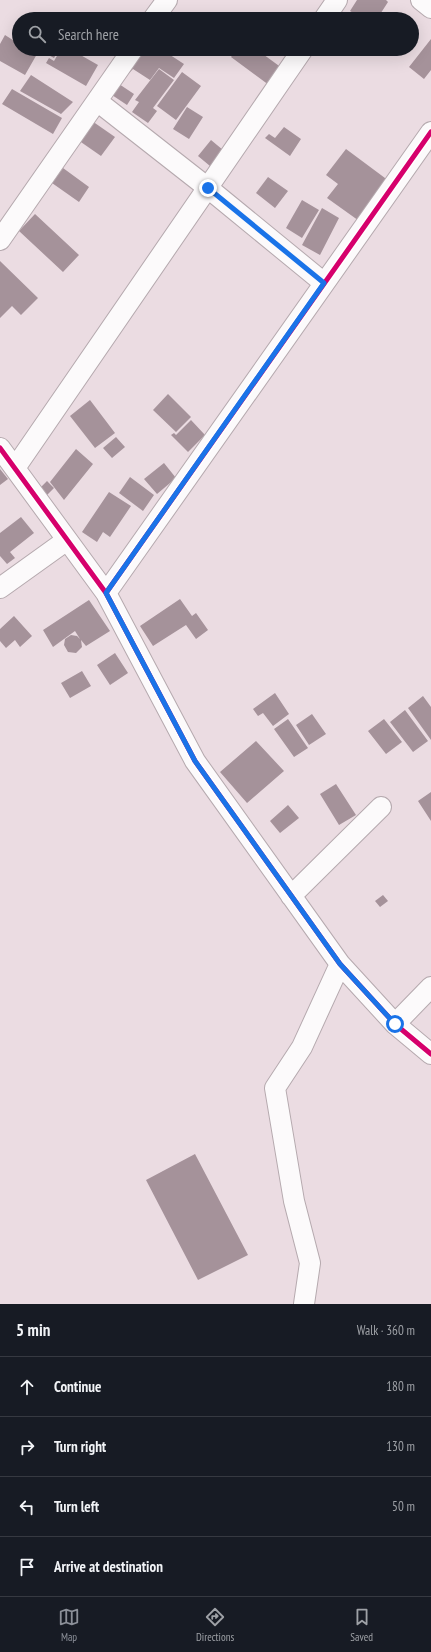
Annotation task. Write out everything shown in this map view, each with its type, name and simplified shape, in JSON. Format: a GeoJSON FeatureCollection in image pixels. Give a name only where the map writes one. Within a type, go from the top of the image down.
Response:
{"type":"FeatureCollection","features":[{"type":"Feature","properties":{"kind":"street"},"geometry":{"type":"LineString","coordinates":[[158,12],[166,0]]}},
{"type":"Feature","properties":{"kind":"street"},"geometry":{"type":"LineString","coordinates":[[329,12],[337,0]]}},
{"type":"Feature","properties":{"kind":"street"},"geometry":{"type":"LineString","coordinates":[[421,0],[431,8]]}},
{"type":"Feature","properties":{"kind":"street"},"geometry":{"type":"LineString","coordinates":[[0,240],[128,56]]}},
{"type":"Feature","properties":{"kind":"street"},"geometry":{"type":"LineString","coordinates":[[15,468],[299,56]]}},
{"type":"Feature","properties":{"kind":"street"},"geometry":{"type":"LineString","coordinates":[[96,101],[208,188],[324,283]]}},
{"type":"Feature","properties":{"kind":"street"},"geometry":{"type":"LineString","coordinates":[[106,593],[431,132]]}},
{"type":"Feature","properties":{"kind":"street"},"geometry":{"type":"LineString","coordinates":[[0,448],[106,593],[195,761],[291,896],[340,964],[395,1024],[431,1054]]}},
{"type":"Feature","properties":{"kind":"street"},"geometry":{"type":"LineString","coordinates":[[0,588],[67,540]]}},
{"type":"Feature","properties":{"kind":"street"},"geometry":{"type":"LineString","coordinates":[[291,896],[381,807]]}},
{"type":"Feature","properties":{"kind":"street"},"geometry":{"type":"LineString","coordinates":[[304,1304],[310,1263],[294,1201],[276,1088],[302,1047],[340,964]]}},
{"type":"Feature","properties":{"kind":"street"},"geometry":{"type":"LineString","coordinates":[[395,1024],[431,987]]}},
{"type":"Feature","properties":{"kind":"building"},"geometry":{"type":"Polygon","coordinates":[[[357,0],[386,0],[388,2],[382,12],[350,11],[357,0]]]}},
{"type":"Feature","properties":{"kind":"building"},"geometry":{"type":"Polygon","coordinates":[[[5,35],[12,40],[12,56],[36,56],[25,75],[0,61],[0,44],[5,35]]]}},
{"type":"Feature","properties":{"kind":"building"},"geometry":{"type":"Polygon","coordinates":[[[431,39],[431,70],[424,79],[409,67],[431,39]]]}},
{"type":"Feature","properties":{"kind":"building"},"geometry":{"type":"Polygon","coordinates":[[[57,56],[82,56],[98,65],[86,86],[46,63],[49,58],[54,61],[57,56]]]}},
{"type":"Feature","properties":{"kind":"building"},"geometry":{"type":"Polygon","coordinates":[[[132,56],[172,56],[184,64],[174,78],[159,68],[150,80],[133,69],[129,73],[123,69],[132,56]]]}},
{"type":"Feature","properties":{"kind":"building"},"geometry":{"type":"Polygon","coordinates":[[[266,56],[286,71],[273,88],[231,57],[266,56]]]}},
{"type":"Feature","properties":{"kind":"building"},"geometry":{"type":"Polygon","coordinates":[[[159,69],[174,80],[153,108],[157,111],[148,123],[132,112],[139,102],[135,100],[159,69]]]}},
{"type":"Feature","properties":{"kind":"building"},"geometry":{"type":"Polygon","coordinates":[[[182,72],[201,86],[176,120],[157,106],[182,72]]]}},
{"type":"Feature","properties":{"kind":"building"},"geometry":{"type":"Polygon","coordinates":[[[31,75],[73,102],[61,114],[20,91],[31,75]]]}},
{"type":"Feature","properties":{"kind":"building"},"geometry":{"type":"Polygon","coordinates":[[[116,82],[134,94],[127,105],[109,93],[116,82]]]}},
{"type":"Feature","properties":{"kind":"building"},"geometry":{"type":"Polygon","coordinates":[[[12,89],[62,118],[53,134],[2,104],[12,89]]]}},
{"type":"Feature","properties":{"kind":"building"},"geometry":{"type":"Polygon","coordinates":[[[187,107],[203,117],[189,139],[173,129],[187,107]]]}},
{"type":"Feature","properties":{"kind":"building"},"geometry":{"type":"Polygon","coordinates":[[[92,121],[115,137],[101,156],[78,140],[92,121]]]}},
{"type":"Feature","properties":{"kind":"building"},"geometry":{"type":"Polygon","coordinates":[[[284,127],[301,139],[290,156],[265,138],[269,134],[275,138],[284,127]]]}},
{"type":"Feature","properties":{"kind":"building"},"geometry":{"type":"Polygon","coordinates":[[[211,140],[229,155],[216,171],[198,156],[211,140]]]}},
{"type":"Feature","properties":{"kind":"building"},"geometry":{"type":"Polygon","coordinates":[[[346,149],[389,181],[362,223],[327,198],[338,184],[326,175],[346,149]]]}},
{"type":"Feature","properties":{"kind":"building"},"geometry":{"type":"Polygon","coordinates":[[[63,168],[89,187],[79,202],[52,183],[63,168]]]}},
{"type":"Feature","properties":{"kind":"building"},"geometry":{"type":"Polygon","coordinates":[[[268,177],[288,191],[275,208],[256,193],[268,177]]]}},
{"type":"Feature","properties":{"kind":"building"},"geometry":{"type":"Polygon","coordinates":[[[302,200],[319,210],[302,238],[286,228],[302,200]]]}},
{"type":"Feature","properties":{"kind":"building"},"geometry":{"type":"Polygon","coordinates":[[[322,208],[339,218],[320,255],[302,245],[322,208]]]}},
{"type":"Feature","properties":{"kind":"building"},"geometry":{"type":"Polygon","coordinates":[[[35,214],[79,255],[63,272],[19,231],[35,214]]]}},
{"type":"Feature","properties":{"kind":"building"},"geometry":{"type":"Polygon","coordinates":[[[0,261],[38,298],[21,315],[12,306],[0,318],[0,261]]]}},
{"type":"Feature","properties":{"kind":"building"},"geometry":{"type":"Polygon","coordinates":[[[168,394],[191,417],[176,432],[153,410],[168,394]]]}},
{"type":"Feature","properties":{"kind":"building"},"geometry":{"type":"Polygon","coordinates":[[[90,400],[115,433],[95,448],[70,416],[90,400]]]}},
{"type":"Feature","properties":{"kind":"building"},"geometry":{"type":"Polygon","coordinates":[[[191,420],[205,435],[188,452],[171,435],[174,433],[176,435],[191,420]]]}},
{"type":"Feature","properties":{"kind":"building"},"geometry":{"type":"Polygon","coordinates":[[[116,437],[125,447],[112,458],[103,448],[116,437]]]}},
{"type":"Feature","properties":{"kind":"building"},"geometry":{"type":"Polygon","coordinates":[[[76,449],[93,464],[64,500],[50,482],[76,449]]]}},
{"type":"Feature","properties":{"kind":"building"},"geometry":{"type":"Polygon","coordinates":[[[164,463],[176,478],[157,494],[144,479],[164,463]]]}},
{"type":"Feature","properties":{"kind":"building"},"geometry":{"type":"Polygon","coordinates":[[[0,469],[8,479],[0,485],[0,469]]]}},
{"type":"Feature","properties":{"kind":"building"},"geometry":{"type":"Polygon","coordinates":[[[130,477],[154,495],[143,511],[119,493],[130,477]]]}},
{"type":"Feature","properties":{"kind":"building"},"geometry":{"type":"Polygon","coordinates":[[[47,481],[54,488],[47,495],[41,487],[47,481]]]}},
{"type":"Feature","properties":{"kind":"building"},"geometry":{"type":"Polygon","coordinates":[[[109,492],[131,506],[110,537],[103,532],[97,542],[82,532],[109,492]]]}},
{"type":"Feature","properties":{"kind":"building"},"geometry":{"type":"Polygon","coordinates":[[[21,517],[34,533],[10,552],[15,558],[7,564],[0,556],[0,533],[21,517]]]}},
{"type":"Feature","properties":{"kind":"building"},"geometry":{"type":"Polygon","coordinates":[[[180,599],[192,616],[196,613],[208,630],[196,639],[186,625],[153,646],[140,626],[180,599]]]}},
{"type":"Feature","properties":{"kind":"building"},"geometry":{"type":"Polygon","coordinates":[[[89,600],[110,631],[86,646],[81,640],[82,647],[76,653],[68,652],[64,645],[65,639],[71,635],[77,636],[80,639],[75,631],[53,647],[43,630],[89,600]]]}},
{"type":"Feature","properties":{"kind":"building"},"geometry":{"type":"Polygon","coordinates":[[[14,616],[32,636],[20,647],[15,640],[6,648],[0,641],[0,629],[14,616]]]}},
{"type":"Feature","properties":{"kind":"building"},"geometry":{"type":"Polygon","coordinates":[[[115,653],[128,673],[110,685],[97,665],[115,653]]]}},
{"type":"Feature","properties":{"kind":"building"},"geometry":{"type":"Polygon","coordinates":[[[82,671],[91,686],[70,698],[61,683],[82,671]]]}},
{"type":"Feature","properties":{"kind":"building"},"geometry":{"type":"Polygon","coordinates":[[[275,693],[289,714],[273,726],[263,713],[258,716],[253,709],[275,693]]]}},
{"type":"Feature","properties":{"kind":"building"},"geometry":{"type":"Polygon","coordinates":[[[423,696],[431,707],[431,740],[408,708],[423,696]]]}},
{"type":"Feature","properties":{"kind":"building"},"geometry":{"type":"Polygon","coordinates":[[[405,710],[428,741],[413,752],[390,722],[405,710]]]}},
{"type":"Feature","properties":{"kind":"building"},"geometry":{"type":"Polygon","coordinates":[[[312,714],[326,734],[309,745],[296,725],[312,714]]]}},
{"type":"Feature","properties":{"kind":"building"},"geometry":{"type":"Polygon","coordinates":[[[288,719],[308,748],[294,757],[274,729],[288,719]]]}},
{"type":"Feature","properties":{"kind":"building"},"geometry":{"type":"Polygon","coordinates":[[[384,719],[402,742],[386,754],[368,731],[384,719]]]}},
{"type":"Feature","properties":{"kind":"building"},"geometry":{"type":"Polygon","coordinates":[[[256,741],[284,771],[247,803],[220,772],[256,741]]]}},
{"type":"Feature","properties":{"kind":"building"},"geometry":{"type":"Polygon","coordinates":[[[336,784],[356,815],[339,825],[320,794],[336,784]]]}},
{"type":"Feature","properties":{"kind":"building"},"geometry":{"type":"Polygon","coordinates":[[[431,792],[431,821],[418,801],[431,792]]]}},
{"type":"Feature","properties":{"kind":"building"},"geometry":{"type":"Polygon","coordinates":[[[288,805],[299,818],[280,833],[270,821],[288,805]]]}},
{"type":"Feature","properties":{"kind":"building"},"geometry":{"type":"Polygon","coordinates":[[[383,895],[388,901],[380,907],[375,901],[383,895]]]}},
{"type":"Feature","properties":{"kind":"building"},"geometry":{"type":"Polygon","coordinates":[[[195,1154],[248,1255],[198,1280],[146,1180],[195,1154]]]}},
{"type":"Feature","properties":{"kind":"cycle path"},"geometry":{"type":"LineString","coordinates":[[106,593],[431,132]]}},
{"type":"Feature","properties":{"kind":"cycle path"},"geometry":{"type":"LineString","coordinates":[[0,448],[106,593],[195,761],[340,964],[395,1024],[431,1054]]}},
{"type":"Feature","properties":{"kind":"route"},"geometry":{"type":"LineString","coordinates":[[208,188],[324,283],[106,593],[195,761],[340,964],[395,1024]]}}]}
